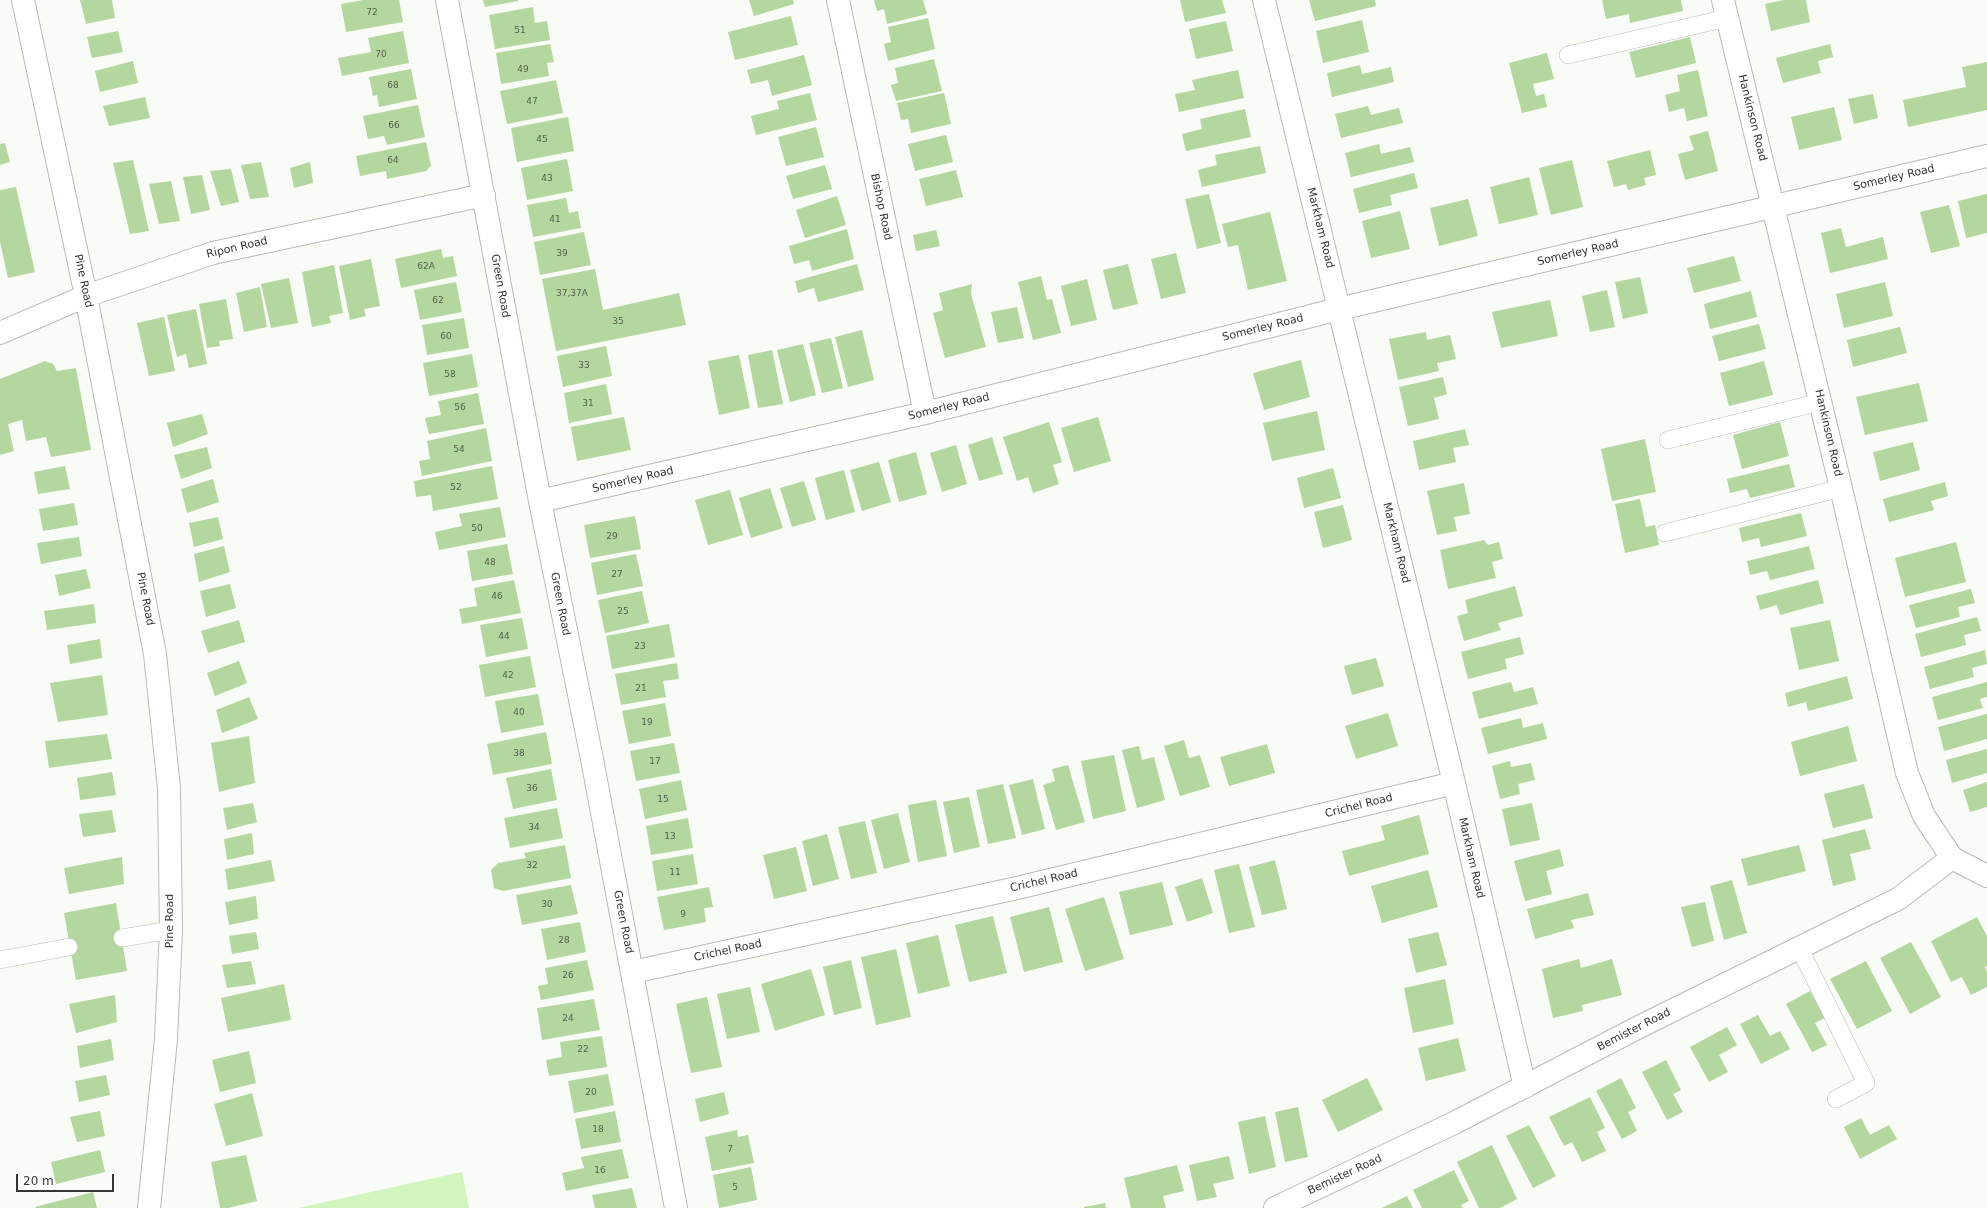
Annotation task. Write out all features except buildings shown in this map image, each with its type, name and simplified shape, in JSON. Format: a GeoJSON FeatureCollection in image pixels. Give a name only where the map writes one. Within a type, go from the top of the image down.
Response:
{"type":"FeatureCollection","features":[{"type":"Feature","properties":{"kind":"street","name":"Pine Road"},"geometry":{"type":"LineString","coordinates":[[23,0],[86,296],[155,654],[169,788],[171,930],[166,1039],[149,1208]]}},
{"type":"Feature","properties":{"kind":"street","name":"Green Road"},"geometry":{"type":"LineString","coordinates":[[447,0],[540,501],[633,972],[676,1208]]}},
{"type":"Feature","properties":{"kind":"street","name":"Bishop Road"},"geometry":{"type":"LineString","coordinates":[[838,0],[925,413]]}},
{"type":"Feature","properties":{"kind":"street","name":"Markham Road"},"geometry":{"type":"LineString","coordinates":[[1264,0],[1454,783],[1525,1087]]}},
{"type":"Feature","properties":{"kind":"street","name":"Hankinson Road"},"geometry":{"type":"LineString","coordinates":[[1725,9],[1841,488],[1907,773],[1924,816],[1952,858]]}},
{"type":"Feature","properties":{"kind":"street","name":"Somerley Road"},"geometry":{"type":"LineString","coordinates":[[540,501],[925,413],[1339,309],[1987,156]]}},
{"type":"Feature","properties":{"kind":"street","name":"Ripon Road"},"geometry":{"type":"LineString","coordinates":[[0,334],[86,296],[213,253],[484,195]]}},
{"type":"Feature","properties":{"kind":"street","name":"Crichel Road"},"geometry":{"type":"LineString","coordinates":[[633,972],[1017,888],[1454,783]]}},
{"type":"Feature","properties":{"kind":"street"},"geometry":{"type":"LineString","coordinates":[[1952,858],[1987,876]]}},
{"type":"Feature","properties":{"kind":"street","name":"Bemister Road"},"geometry":{"type":"LineString","coordinates":[[1274,1208],[1525,1087],[1799,947],[1898,899],[1952,858]]}},
{"type":"Feature","properties":{"kind":"lane"},"geometry":{"type":"LineString","coordinates":[[1568,55],[1725,9]]}},
{"type":"Feature","properties":{"kind":"lane"},"geometry":{"type":"LineString","coordinates":[[1668,440],[1820,402]]}},
{"type":"Feature","properties":{"kind":"lane"},"geometry":{"type":"LineString","coordinates":[[1665,533],[1841,488]]}},
{"type":"Feature","properties":{"kind":"lane"},"geometry":{"type":"LineString","coordinates":[[122,938],[171,930]]}},
{"type":"Feature","properties":{"kind":"lane"},"geometry":{"type":"LineString","coordinates":[[0,960],[69,947]]}},
{"type":"Feature","properties":{"kind":"lane"},"geometry":{"type":"LineString","coordinates":[[1799,947],[1866,1083],[1836,1099]]}},
{"type":"Feature","properties":{"kind":"green space"},"geometry":{"type":"Polygon","coordinates":[[[462,1172],[469,1208],[298,1208],[462,1172]]]}}]}
